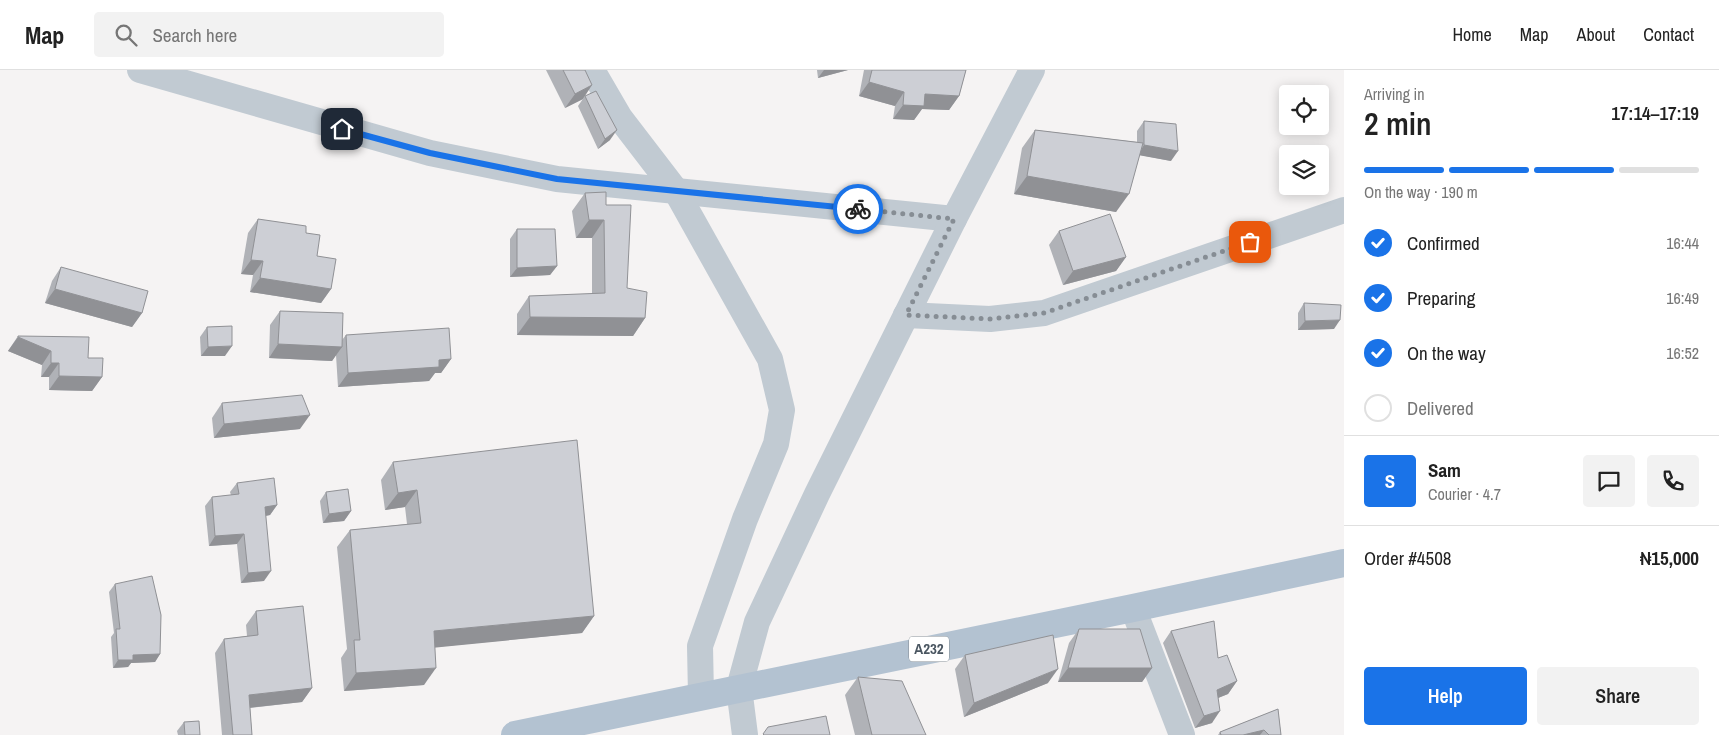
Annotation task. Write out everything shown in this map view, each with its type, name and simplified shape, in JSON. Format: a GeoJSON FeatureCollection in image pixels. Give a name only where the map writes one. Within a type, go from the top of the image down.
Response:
{"type":"FeatureCollection","features":[{"type":"Feature","properties":{"kind":"main road","name":"A232"},"geometry":{"type":"LineString","coordinates":[[529,734],[739,688],[1344,563]]}},
{"type":"Feature","properties":{"kind":"street"},"geometry":{"type":"LineString","coordinates":[[140,70],[430,153],[557,179],[954,219]]}},
{"type":"Feature","properties":{"kind":"street"},"geometry":{"type":"LineString","coordinates":[[592,70],[620,118],[676,191],[770,359],[782,410],[776,444],[745,519],[700,646],[701,696]]}},
{"type":"Feature","properties":{"kind":"street"},"geometry":{"type":"LineString","coordinates":[[745,735],[739,688],[757,622],[817,494],[906,315],[1032,70]]}},
{"type":"Feature","properties":{"kind":"street"},"geometry":{"type":"LineString","coordinates":[[906,315],[990,319],[1044,313],[1344,210]]}},
{"type":"Feature","properties":{"kind":"street"},"geometry":{"type":"LineString","coordinates":[[1133,608],[1182,735]]}},
{"type":"Feature","properties":{"kind":"building"},"geometry":{"type":"Polygon","coordinates":[[[563,70],[585,70],[592,85],[575,94],[563,70]]]}},
{"type":"Feature","properties":{"kind":"building"},"geometry":{"type":"Polygon","coordinates":[[[872,70],[966,70],[959,96],[925,94],[924,106],[903,105],[904,92],[869,82],[872,70]]]}},
{"type":"Feature","properties":{"kind":"building"},"geometry":{"type":"Polygon","coordinates":[[[596,91],[617,130],[605,139],[585,96],[596,91]]]}},
{"type":"Feature","properties":{"kind":"building"},"geometry":{"type":"Polygon","coordinates":[[[1144,121],[1176,124],[1178,151],[1144,145],[1144,121]]]}},
{"type":"Feature","properties":{"kind":"building"},"geometry":{"type":"Polygon","coordinates":[[[1035,130],[1143,143],[1129,194],[1027,176],[1035,130]]]}},
{"type":"Feature","properties":{"kind":"building"},"geometry":{"type":"Polygon","coordinates":[[[606,192],[606,205],[631,205],[627,288],[647,292],[645,318],[530,317],[529,296],[605,293],[604,220],[589,220],[585,193],[606,192]]]}},
{"type":"Feature","properties":{"kind":"building"},"geometry":{"type":"Polygon","coordinates":[[[1110,214],[1126,257],[1073,271],[1059,231],[1110,214]]]}},
{"type":"Feature","properties":{"kind":"building"},"geometry":{"type":"Polygon","coordinates":[[[258,219],[306,226],[306,233],[320,235],[317,256],[336,259],[331,289],[260,278],[263,261],[251,260],[258,219]]]}},
{"type":"Feature","properties":{"kind":"building"},"geometry":{"type":"Polygon","coordinates":[[[517,229],[555,229],[557,266],[517,268],[517,229]]]}},
{"type":"Feature","properties":{"kind":"building"},"geometry":{"type":"Polygon","coordinates":[[[61,267],[148,291],[142,313],[55,289],[61,267]]]}},
{"type":"Feature","properties":{"kind":"building"},"geometry":{"type":"Polygon","coordinates":[[[1304,303],[1341,305],[1340,320],[1305,321],[1304,303]]]}},
{"type":"Feature","properties":{"kind":"building"},"geometry":{"type":"Polygon","coordinates":[[[280,311],[343,313],[342,347],[278,344],[280,311]]]}},
{"type":"Feature","properties":{"kind":"building"},"geometry":{"type":"Polygon","coordinates":[[[232,326],[232,346],[208,347],[207,327],[232,326]]]}},
{"type":"Feature","properties":{"kind":"building"},"geometry":{"type":"Polygon","coordinates":[[[449,328],[451,359],[439,360],[439,367],[348,373],[346,335],[449,328]]]}},
{"type":"Feature","properties":{"kind":"building"},"geometry":{"type":"Polygon","coordinates":[[[18,336],[89,337],[88,358],[103,358],[102,377],[59,376],[59,363],[51,363],[51,351],[18,336]]]}},
{"type":"Feature","properties":{"kind":"building"},"geometry":{"type":"Polygon","coordinates":[[[302,395],[310,415],[224,424],[222,403],[302,395]]]}},
{"type":"Feature","properties":{"kind":"building"},"geometry":{"type":"Polygon","coordinates":[[[577,440],[594,616],[434,631],[436,668],[356,673],[354,640],[360,640],[350,530],[421,523],[417,490],[398,493],[393,462],[577,440]]]}},
{"type":"Feature","properties":{"kind":"building"},"geometry":{"type":"Polygon","coordinates":[[[274,478],[277,505],[265,507],[271,571],[248,573],[244,534],[215,536],[212,497],[239,494],[237,483],[274,478]]]}},
{"type":"Feature","properties":{"kind":"building"},"geometry":{"type":"Polygon","coordinates":[[[348,489],[351,511],[329,514],[326,492],[348,489]]]}},
{"type":"Feature","properties":{"kind":"building"},"geometry":{"type":"Polygon","coordinates":[[[152,576],[161,615],[160,654],[133,655],[133,660],[118,660],[116,629],[120,629],[115,584],[152,576]]]}},
{"type":"Feature","properties":{"kind":"building"},"geometry":{"type":"Polygon","coordinates":[[[303,606],[312,688],[249,695],[252,735],[233,735],[224,639],[258,635],[256,611],[303,606]]]}},
{"type":"Feature","properties":{"kind":"building"},"geometry":{"type":"Polygon","coordinates":[[[1214,621],[1218,658],[1227,655],[1237,681],[1217,690],[1220,711],[1204,716],[1171,631],[1214,621]]]}},
{"type":"Feature","properties":{"kind":"building"},"geometry":{"type":"Polygon","coordinates":[[[1079,629],[1140,629],[1152,668],[1068,668],[1079,629]]]}},
{"type":"Feature","properties":{"kind":"building"},"geometry":{"type":"Polygon","coordinates":[[[1053,635],[1058,669],[974,703],[965,655],[1053,635]]]}},
{"type":"Feature","properties":{"kind":"building"},"geometry":{"type":"Polygon","coordinates":[[[858,677],[902,681],[926,735],[872,735],[858,677]]]}},
{"type":"Feature","properties":{"kind":"building"},"geometry":{"type":"Polygon","coordinates":[[[1278,709],[1281,735],[1269,735],[1264,730],[1243,735],[1221,735],[1220,732],[1278,709]]]}},
{"type":"Feature","properties":{"kind":"building"},"geometry":{"type":"Polygon","coordinates":[[[826,716],[830,735],[763,734],[768,727],[826,716]]]}},
{"type":"Feature","properties":{"kind":"building"},"geometry":{"type":"Polygon","coordinates":[[[199,721],[200,735],[185,735],[184,722],[199,721]]]}},
{"type":"Feature","properties":{"kind":"way so far"},"geometry":{"type":"LineString","coordinates":[[858,209],[954,219],[906,315],[990,319],[1044,313],[1250,242]]}},
{"type":"Feature","properties":{"kind":"route"},"geometry":{"type":"LineString","coordinates":[[342,129],[430,153],[557,179],[858,209]]}}]}
